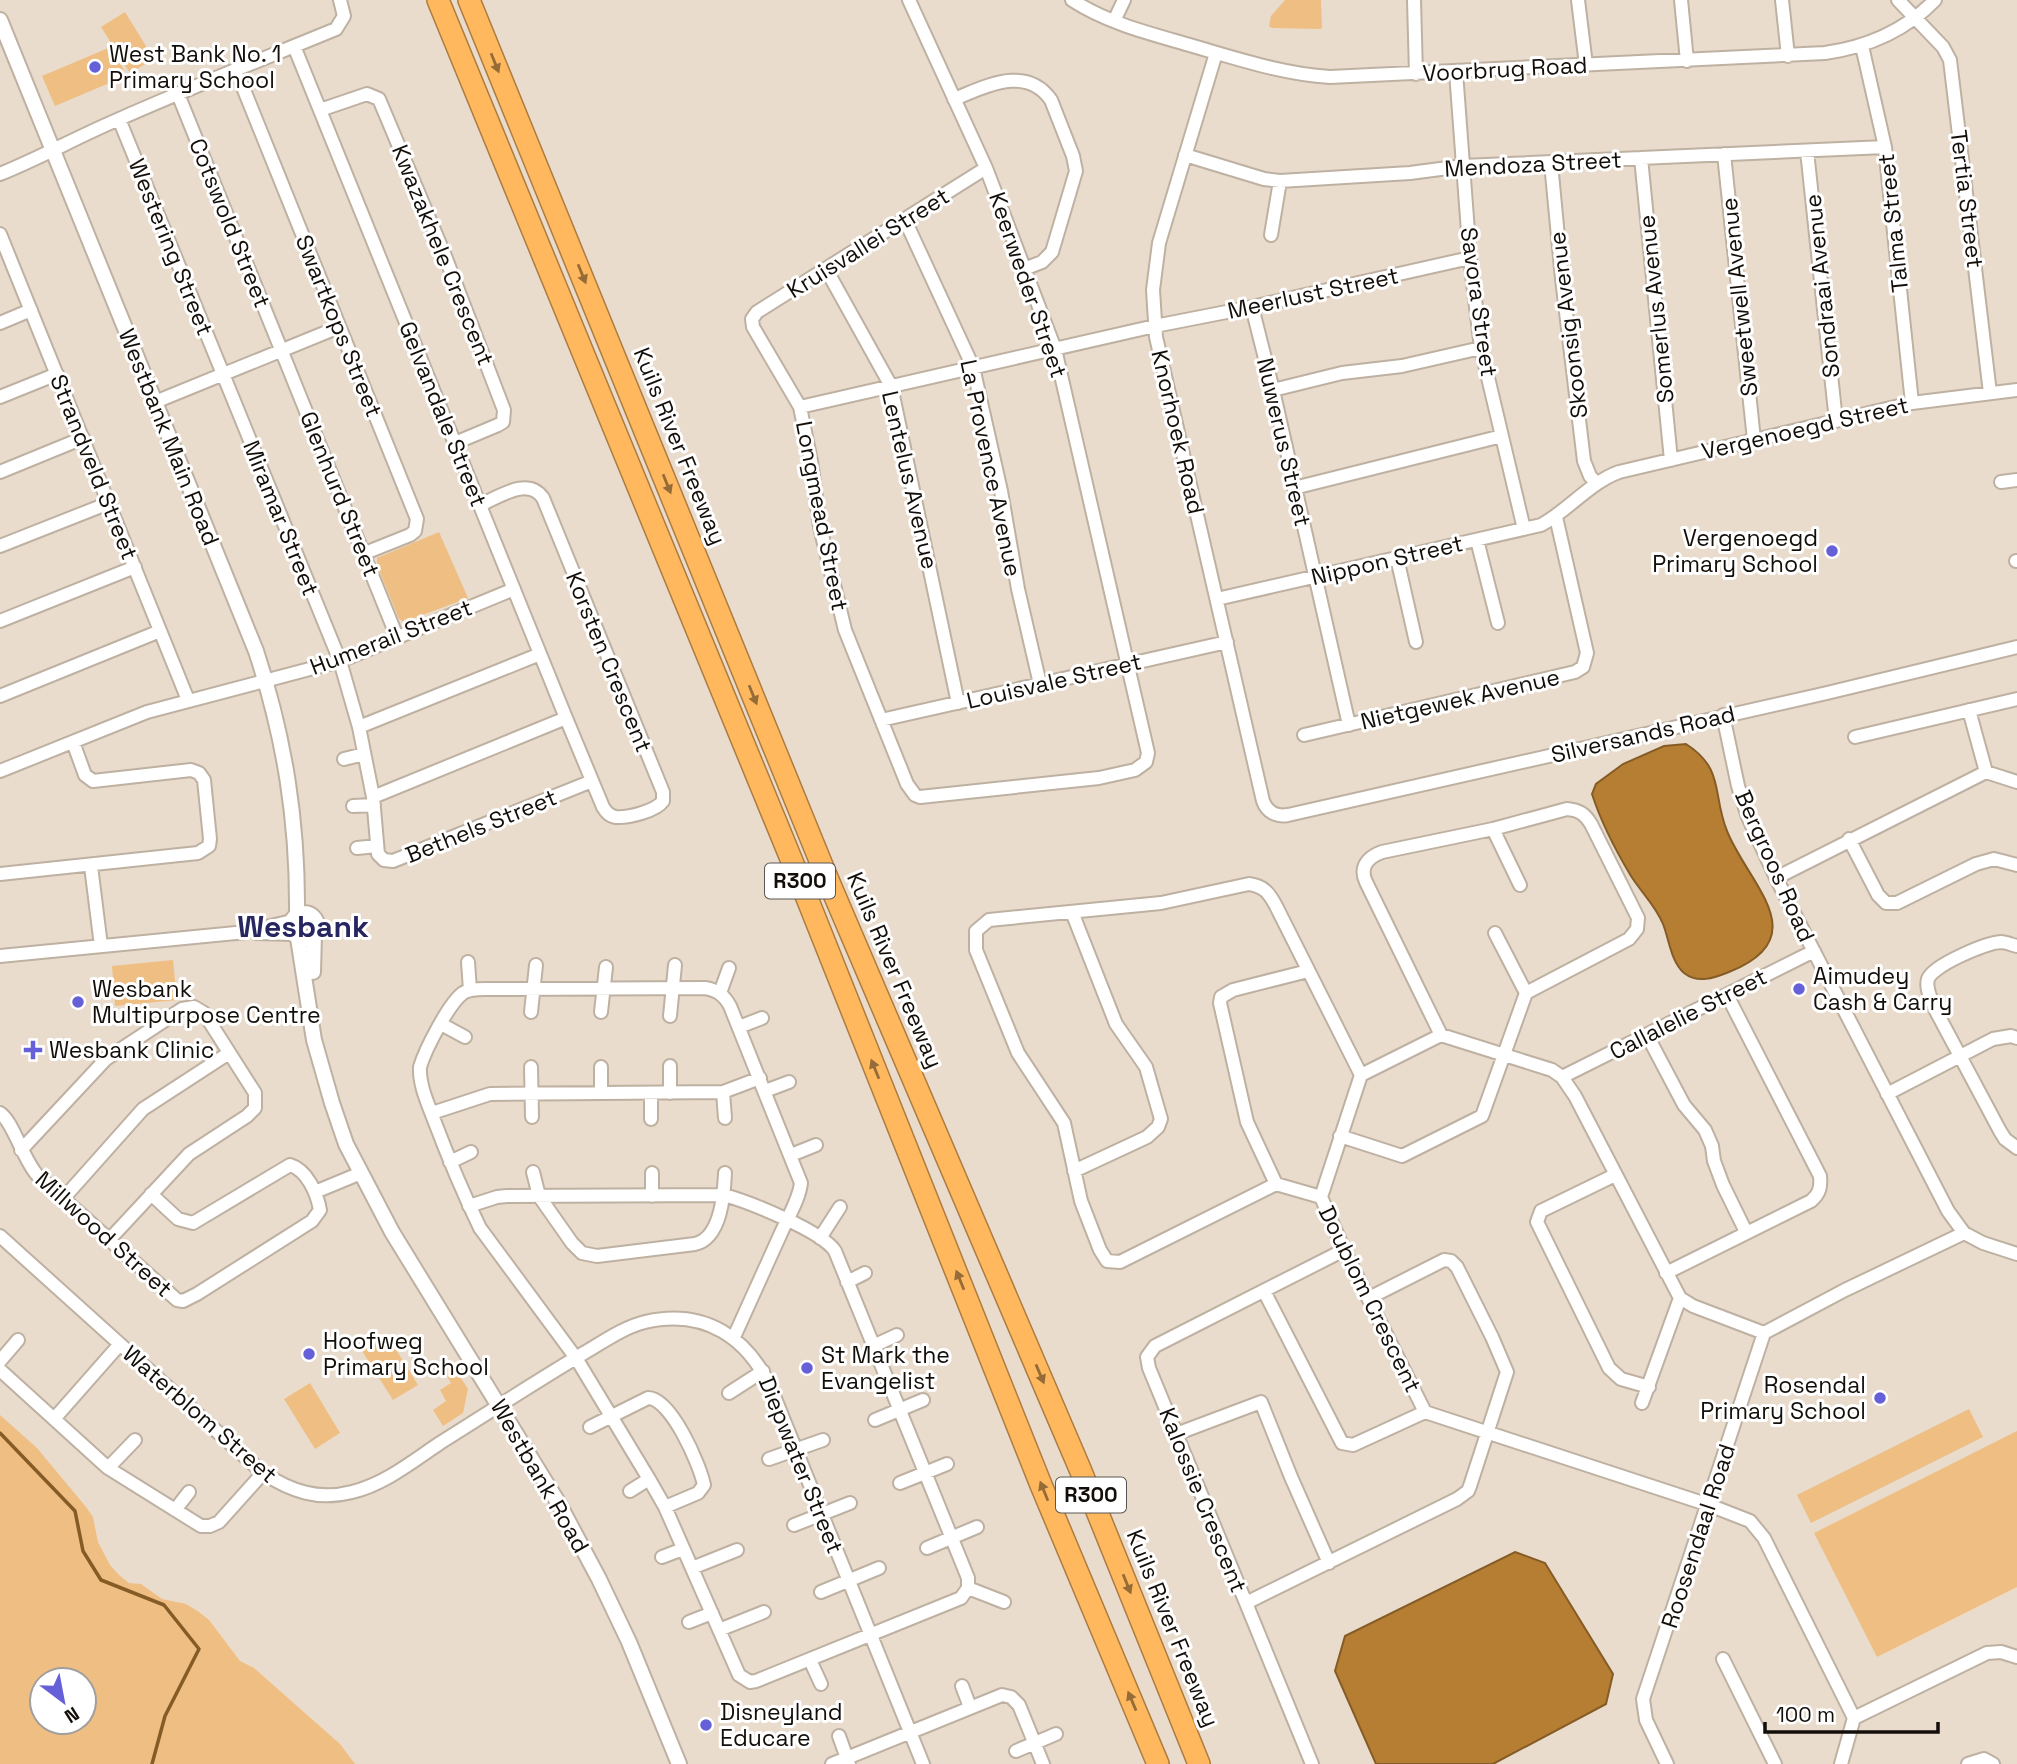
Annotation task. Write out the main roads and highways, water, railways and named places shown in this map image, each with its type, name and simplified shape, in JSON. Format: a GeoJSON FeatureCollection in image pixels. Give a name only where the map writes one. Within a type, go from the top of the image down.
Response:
{"type":"FeatureCollection","features":[{"type":"Feature","properties":{"kind":"highway","name":"R300"},"geometry":{"type":"LineString","coordinates":[[438,0],[803,888],[1031,1459],[1158,1764]]}},
{"type":"Feature","properties":{"kind":"highway","name":"Kuils River Freeway"},"geometry":{"type":"LineString","coordinates":[[469,0],[828,880],[1080,1469],[1199,1764]]}},
{"type":"Feature","properties":{"kind":"waterway"},"geometry":{"type":"LineString","coordinates":[[0,1433],[75,1511],[83,1551],[101,1580],[164,1605],[199,1649],[165,1716],[152,1764]]}},
{"type":"Feature","properties":{"kind":"place","name":"West Bank No. 1 Primary School"},"geometry":{"type":"Point","coordinates":[95,67]}},
{"type":"Feature","properties":{"kind":"place","name":"Vergenoegd Primary School"},"geometry":{"type":"Point","coordinates":[1832,551]}},
{"type":"Feature","properties":{"kind":"place","name":"Aimudey Cash & Carry"},"geometry":{"type":"Point","coordinates":[1799,989]}},
{"type":"Feature","properties":{"kind":"place","name":"Wesbank Multipurpose Centre"},"geometry":{"type":"Point","coordinates":[78,1002]}},
{"type":"Feature","properties":{"kind":"place","name":"Wesbank Clinic"},"geometry":{"type":"Point","coordinates":[33,1050]}},
{"type":"Feature","properties":{"kind":"place","name":"Hoofweg Primary School"},"geometry":{"type":"Point","coordinates":[309,1354]}},
{"type":"Feature","properties":{"kind":"place","name":"St Mark the Evangelist"},"geometry":{"type":"Point","coordinates":[807,1368]}},
{"type":"Feature","properties":{"kind":"place","name":"Rosendal Primary School"},"geometry":{"type":"Point","coordinates":[1880,1398]}},
{"type":"Feature","properties":{"kind":"place","name":"Disneyland Educare"},"geometry":{"type":"Point","coordinates":[706,1725]}},
{"type":"Feature","properties":{"kind":"district","name":"Wesbank"},"geometry":{"type":"Point","coordinates":[303,927]}}]}
